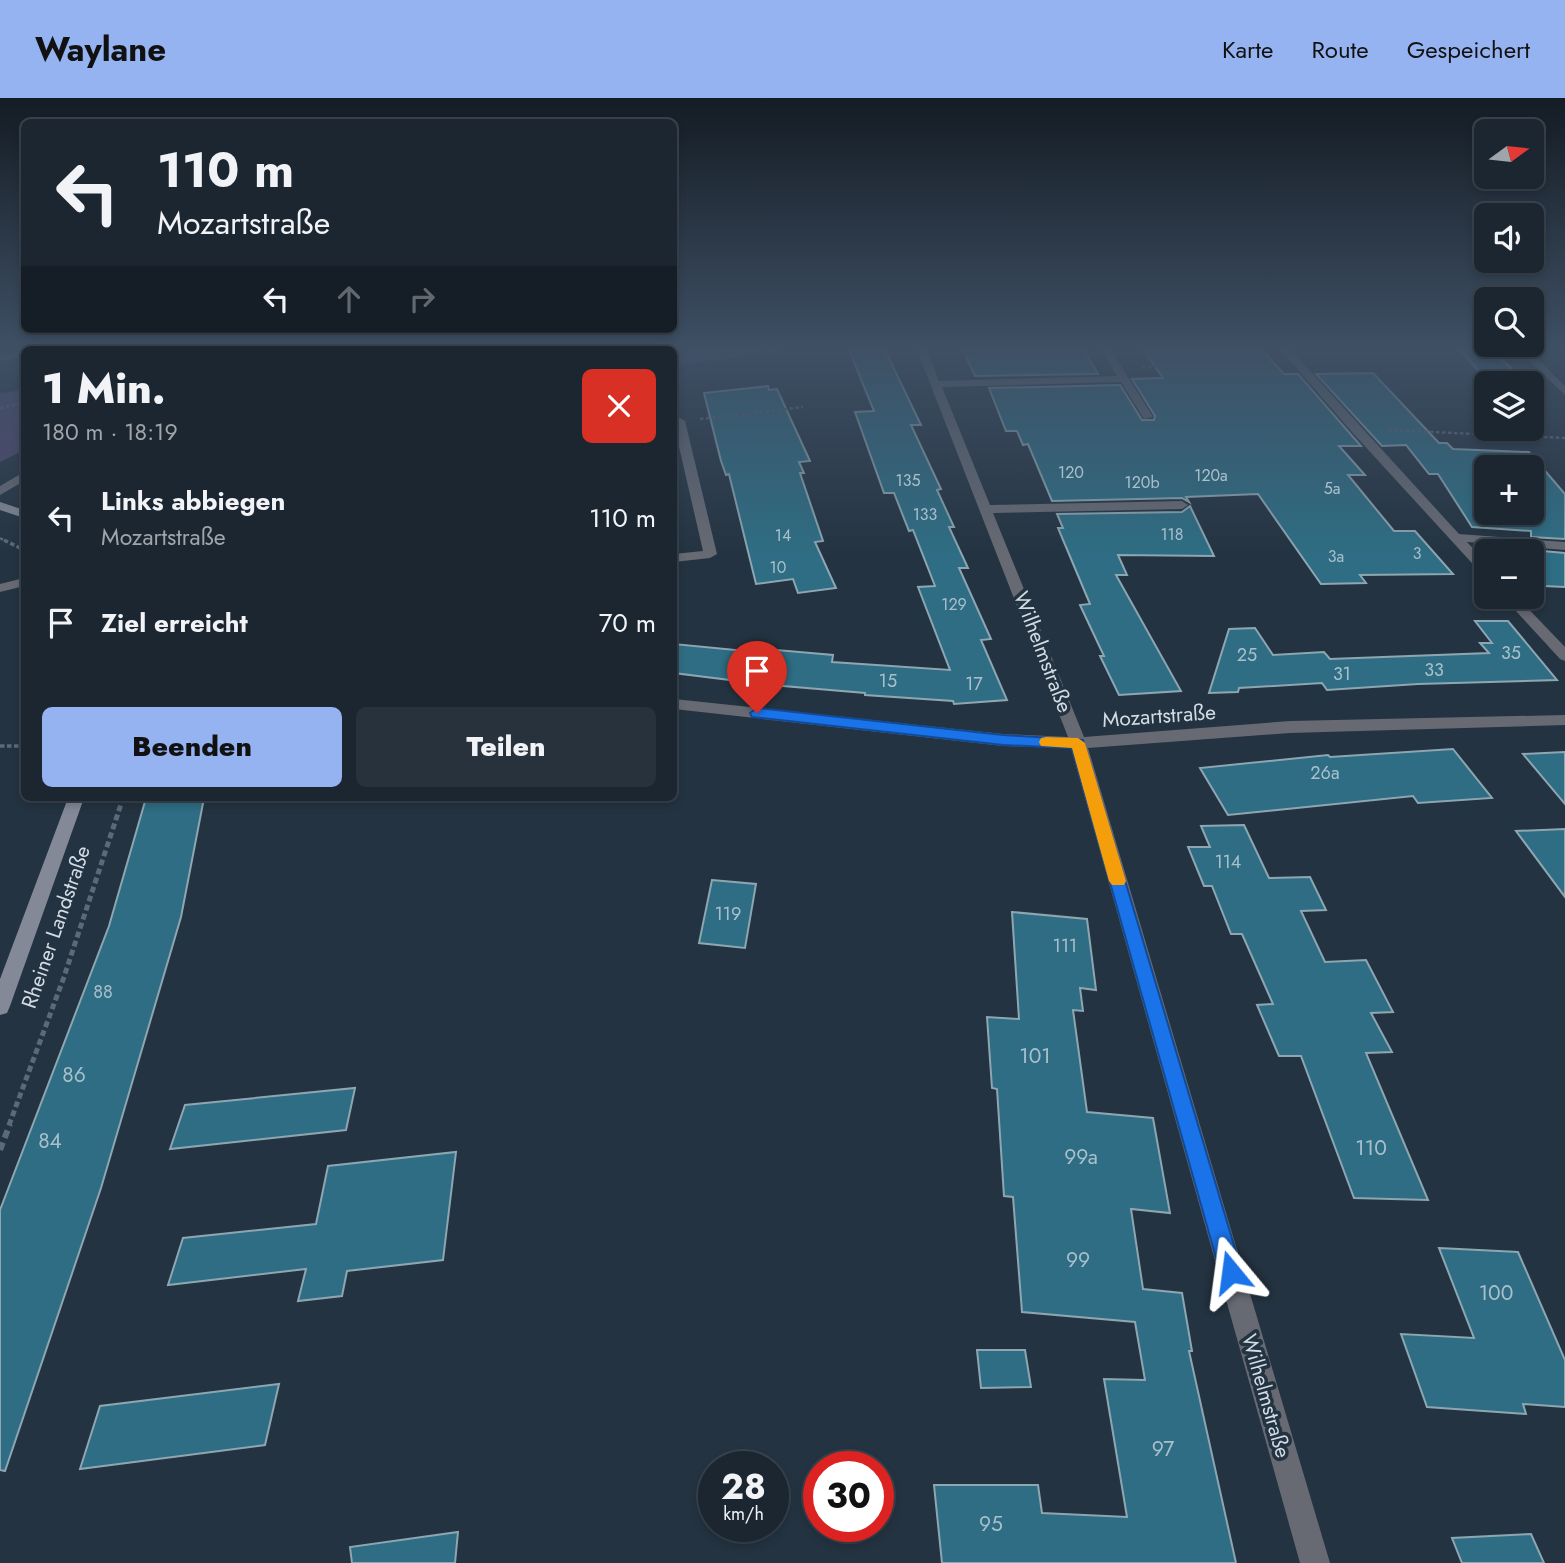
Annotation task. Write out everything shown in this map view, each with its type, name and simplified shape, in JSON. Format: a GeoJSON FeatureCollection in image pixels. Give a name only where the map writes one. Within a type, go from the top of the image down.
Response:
{"type":"FeatureCollection","features":[{"type":"Feature","properties":{"kind":"street","name":"Wilhelmstraße"},"geometry":{"type":"LineString","coordinates":[[950,418],[1078,743],[1315,1563]]}},
{"type":"Feature","properties":{"kind":"street"},"geometry":{"type":"LineString","coordinates":[[1346,418],[1474,557]]}},
{"type":"Feature","properties":{"kind":"street"},"geometry":{"type":"LineString","coordinates":[[677,422],[710,554],[677,558]]}},
{"type":"Feature","properties":{"kind":"street"},"geometry":{"type":"LineString","coordinates":[[0,491],[21,479]]}},
{"type":"Feature","properties":{"kind":"street"},"geometry":{"type":"LineString","coordinates":[[987,509],[1182,505]]}},
{"type":"Feature","properties":{"kind":"street"},"geometry":{"type":"LineString","coordinates":[[0,506],[21,513]]}},
{"type":"Feature","properties":{"kind":"street"},"geometry":{"type":"LineString","coordinates":[[1455,537],[1565,545]]}},
{"type":"Feature","properties":{"kind":"street"},"geometry":{"type":"LineString","coordinates":[[0,588],[21,583]]}},
{"type":"Feature","properties":{"kind":"street"},"geometry":{"type":"LineString","coordinates":[[1521,609],[1565,656]]}},
{"type":"Feature","properties":{"kind":"street","name":"Mozartstraße"},"geometry":{"type":"LineString","coordinates":[[677,704],[1003,740],[1078,743],[1290,727],[1565,720]]}},
{"type":"Feature","properties":{"kind":"street","name":"Rheiner Landstraße"},"geometry":{"type":"LineString","coordinates":[[0,1006],[75,801]]}},
{"type":"Feature","properties":{"kind":"path"},"geometry":{"type":"LineString","coordinates":[[677,422],[708,418]]}},
{"type":"Feature","properties":{"kind":"path"},"geometry":{"type":"LineString","coordinates":[[1355,429],[1565,438]]}},
{"type":"Feature","properties":{"kind":"path"},"geometry":{"type":"LineString","coordinates":[[0,538],[21,548]]}},
{"type":"Feature","properties":{"kind":"path"},"geometry":{"type":"LineString","coordinates":[[0,746],[21,746]]}},
{"type":"Feature","properties":{"kind":"path","name":"Rheiner Landstraße"},"geometry":{"type":"LineString","coordinates":[[0,1150],[64,977],[122,801]]}},
{"type":"Feature","properties":{"kind":"shaded area"},"geometry":{"type":"Polygon","coordinates":[[[0,418],[21,418],[21,452],[0,462],[0,418]]]}},
{"type":"Feature","properties":{"kind":"building"},"geometry":{"type":"Polygon","coordinates":[[[710,418],[790,418],[810,461],[799,462],[804,473],[800,473],[823,541],[815,542],[836,588],[798,593],[793,579],[756,584],[729,474],[726,475],[710,418]]]}},
{"type":"Feature","properties":{"kind":"building"},"geometry":{"type":"Polygon","coordinates":[[[857,418],[918,418],[921,425],[911,425],[941,489],[937,490],[954,527],[949,527],[968,568],[959,568],[991,639],[981,640],[1007,700],[954,704],[953,701],[865,695],[677,673],[677,644],[777,654],[777,650],[833,655],[832,662],[950,670],[918,587],[935,586],[913,530],[909,531],[894,493],[884,493],[857,418]]]}},
{"type":"Feature","properties":{"kind":"building"},"geometry":{"type":"Polygon","coordinates":[[[1001,418],[1337,418],[1361,446],[1339,446],[1365,475],[1348,475],[1394,531],[1415,531],[1453,574],[1360,575],[1366,583],[1321,584],[1258,494],[1186,497],[1189,502],[1182,498],[1052,501],[1028,444],[1023,445],[1017,431],[1006,431],[1001,418]]]}},
{"type":"Feature","properties":{"kind":"building"},"geometry":{"type":"Polygon","coordinates":[[[1357,418],[1416,418],[1439,443],[1447,443],[1453,449],[1529,452],[1532,455],[1474,455],[1474,525],[1544,525],[1544,470],[1565,494],[1565,539],[1531,537],[1531,531],[1472,527],[1438,474],[1429,474],[1406,445],[1382,446],[1357,418]]]}},
{"type":"Feature","properties":{"kind":"building"},"geometry":{"type":"Polygon","coordinates":[[[1190,506],[1214,556],[1118,555],[1127,575],[1116,575],[1181,691],[1119,695],[1080,605],[1090,604],[1058,528],[1063,528],[1057,514],[1182,512],[1190,506]]]}},
{"type":"Feature","properties":{"kind":"building"},"geometry":{"type":"Polygon","coordinates":[[[1544,551],[1565,553],[1565,587],[1544,586],[1544,551]]]}},
{"type":"Feature","properties":{"kind":"building"},"geometry":{"type":"Polygon","coordinates":[[[1475,621],[1508,621],[1557,680],[1327,690],[1322,683],[1239,688],[1238,692],[1209,693],[1229,629],[1255,628],[1273,655],[1324,652],[1330,659],[1489,653],[1480,643],[1492,643],[1475,621]]]}},
{"type":"Feature","properties":{"kind":"building"},"geometry":{"type":"Polygon","coordinates":[[[1453,749],[1492,798],[1418,803],[1413,796],[1228,815],[1200,768],[1328,755],[1453,749]]]}},
{"type":"Feature","properties":{"kind":"building"},"geometry":{"type":"Polygon","coordinates":[[[1565,752],[1565,804],[1523,754],[1565,752]]]}},
{"type":"Feature","properties":{"kind":"building"},"geometry":{"type":"Polygon","coordinates":[[[145,801],[203,801],[181,917],[101,1188],[5,1471],[0,1470],[0,1210],[109,926],[145,801]]]}},
{"type":"Feature","properties":{"kind":"building"},"geometry":{"type":"Polygon","coordinates":[[[1244,825],[1269,878],[1310,877],[1326,910],[1301,911],[1325,962],[1366,960],[1393,1012],[1371,1013],[1392,1052],[1366,1053],[1428,1200],[1354,1198],[1301,1056],[1279,1056],[1257,1005],[1273,1004],[1242,934],[1231,934],[1212,886],[1204,886],[1188,847],[1210,847],[1201,826],[1244,825]]]}},
{"type":"Feature","properties":{"kind":"building"},"geometry":{"type":"Polygon","coordinates":[[[1565,829],[1565,897],[1516,831],[1565,829]]]}},
{"type":"Feature","properties":{"kind":"building"},"geometry":{"type":"Polygon","coordinates":[[[712,880],[756,884],[745,948],[699,943],[712,880]]]}},
{"type":"Feature","properties":{"kind":"building"},"geometry":{"type":"Polygon","coordinates":[[[1012,912],[1087,919],[1096,990],[1080,988],[1083,1011],[1073,1010],[1087,1112],[1153,1118],[1170,1213],[1131,1209],[1143,1289],[1182,1293],[1192,1351],[1189,1351],[1236,1563],[942,1563],[934,1485],[1038,1485],[1042,1513],[1127,1517],[1104,1379],[1145,1380],[1135,1322],[1022,1312],[1013,1197],[1004,1196],[997,1089],[992,1088],[987,1017],[1019,1019],[1012,912]]]}},
{"type":"Feature","properties":{"kind":"building"},"geometry":{"type":"Polygon","coordinates":[[[355,1088],[346,1130],[170,1149],[185,1105],[355,1088]]]}},
{"type":"Feature","properties":{"kind":"building"},"geometry":{"type":"Polygon","coordinates":[[[456,1152],[443,1260],[347,1271],[342,1296],[298,1301],[306,1269],[168,1285],[183,1238],[316,1224],[328,1166],[456,1152]]]}},
{"type":"Feature","properties":{"kind":"building"},"geometry":{"type":"Polygon","coordinates":[[[1439,1248],[1518,1252],[1565,1360],[1565,1407],[1523,1404],[1526,1414],[1427,1407],[1401,1334],[1474,1338],[1439,1248]]]}},
{"type":"Feature","properties":{"kind":"building"},"geometry":{"type":"Polygon","coordinates":[[[977,1350],[1025,1350],[1031,1387],[981,1388],[977,1350]]]}},
{"type":"Feature","properties":{"kind":"building"},"geometry":{"type":"Polygon","coordinates":[[[279,1384],[265,1445],[80,1469],[100,1406],[279,1384]]]}},
{"type":"Feature","properties":{"kind":"building"},"geometry":{"type":"Polygon","coordinates":[[[458,1532],[455,1563],[352,1563],[350,1547],[458,1532]]]}},
{"type":"Feature","properties":{"kind":"building"},"geometry":{"type":"Polygon","coordinates":[[[1531,1534],[1544,1563],[1462,1563],[1452,1538],[1531,1534]]]}},
{"type":"Feature","properties":{"kind":"slow traffic"},"geometry":{"type":"LineString","coordinates":[[1046,742],[1078,743],[1118,881]]}},
{"type":"Feature","properties":{"kind":"route"},"geometry":{"type":"LineString","coordinates":[[757,713],[1003,740],[1078,743],[1231,1272]]}}]}
